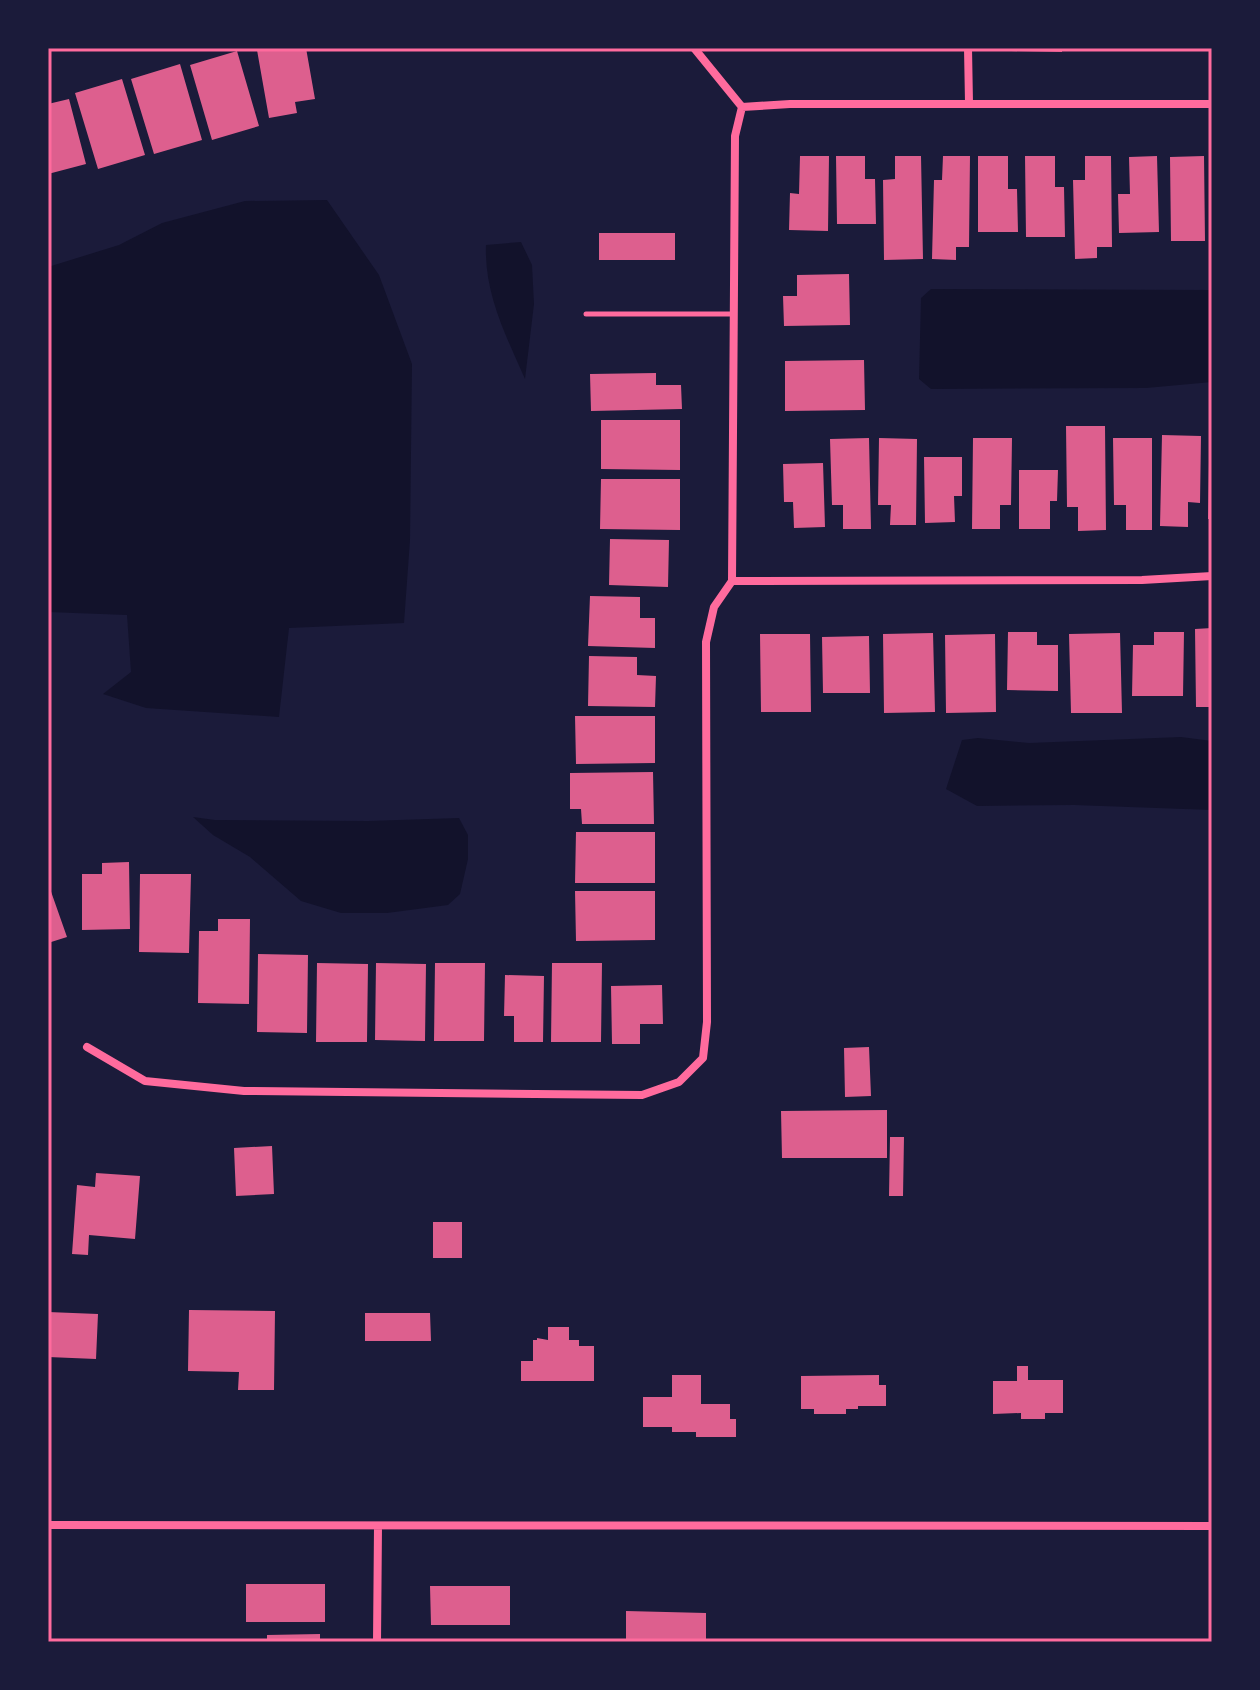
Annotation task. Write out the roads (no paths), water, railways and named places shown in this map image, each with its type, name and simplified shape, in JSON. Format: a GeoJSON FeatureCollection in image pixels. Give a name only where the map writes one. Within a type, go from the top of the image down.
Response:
{"type":"FeatureCollection","features":[{"type":"Feature","properties":{"kind":"street"},"geometry":{"type":"LineString","coordinates":[[694,48],[742,107]]}},
{"type":"Feature","properties":{"kind":"street"},"geometry":{"type":"LineString","coordinates":[[968,48],[969,103]]}},
{"type":"Feature","properties":{"kind":"street"},"geometry":{"type":"LineString","coordinates":[[742,107],[790,104],[1212,104]]}},
{"type":"Feature","properties":{"kind":"street"},"geometry":{"type":"LineString","coordinates":[[87,1047],[145,1081],[244,1091],[642,1095],[679,1082],[703,1058],[707,1022],[706,642],[714,607],[732,581],[735,136],[742,107]]}},
{"type":"Feature","properties":{"kind":"street"},"geometry":{"type":"LineString","coordinates":[[732,581],[1142,580],[1212,576]]}},
{"type":"Feature","properties":{"kind":"street"},"geometry":{"type":"LineString","coordinates":[[48,1525],[1212,1526]]}},
{"type":"Feature","properties":{"kind":"street"},"geometry":{"type":"LineString","coordinates":[[377,1642],[378,1526]]}},
{"type":"Feature","properties":{"kind":"lane"},"geometry":{"type":"LineString","coordinates":[[586,314],[734,314]]}}]}
